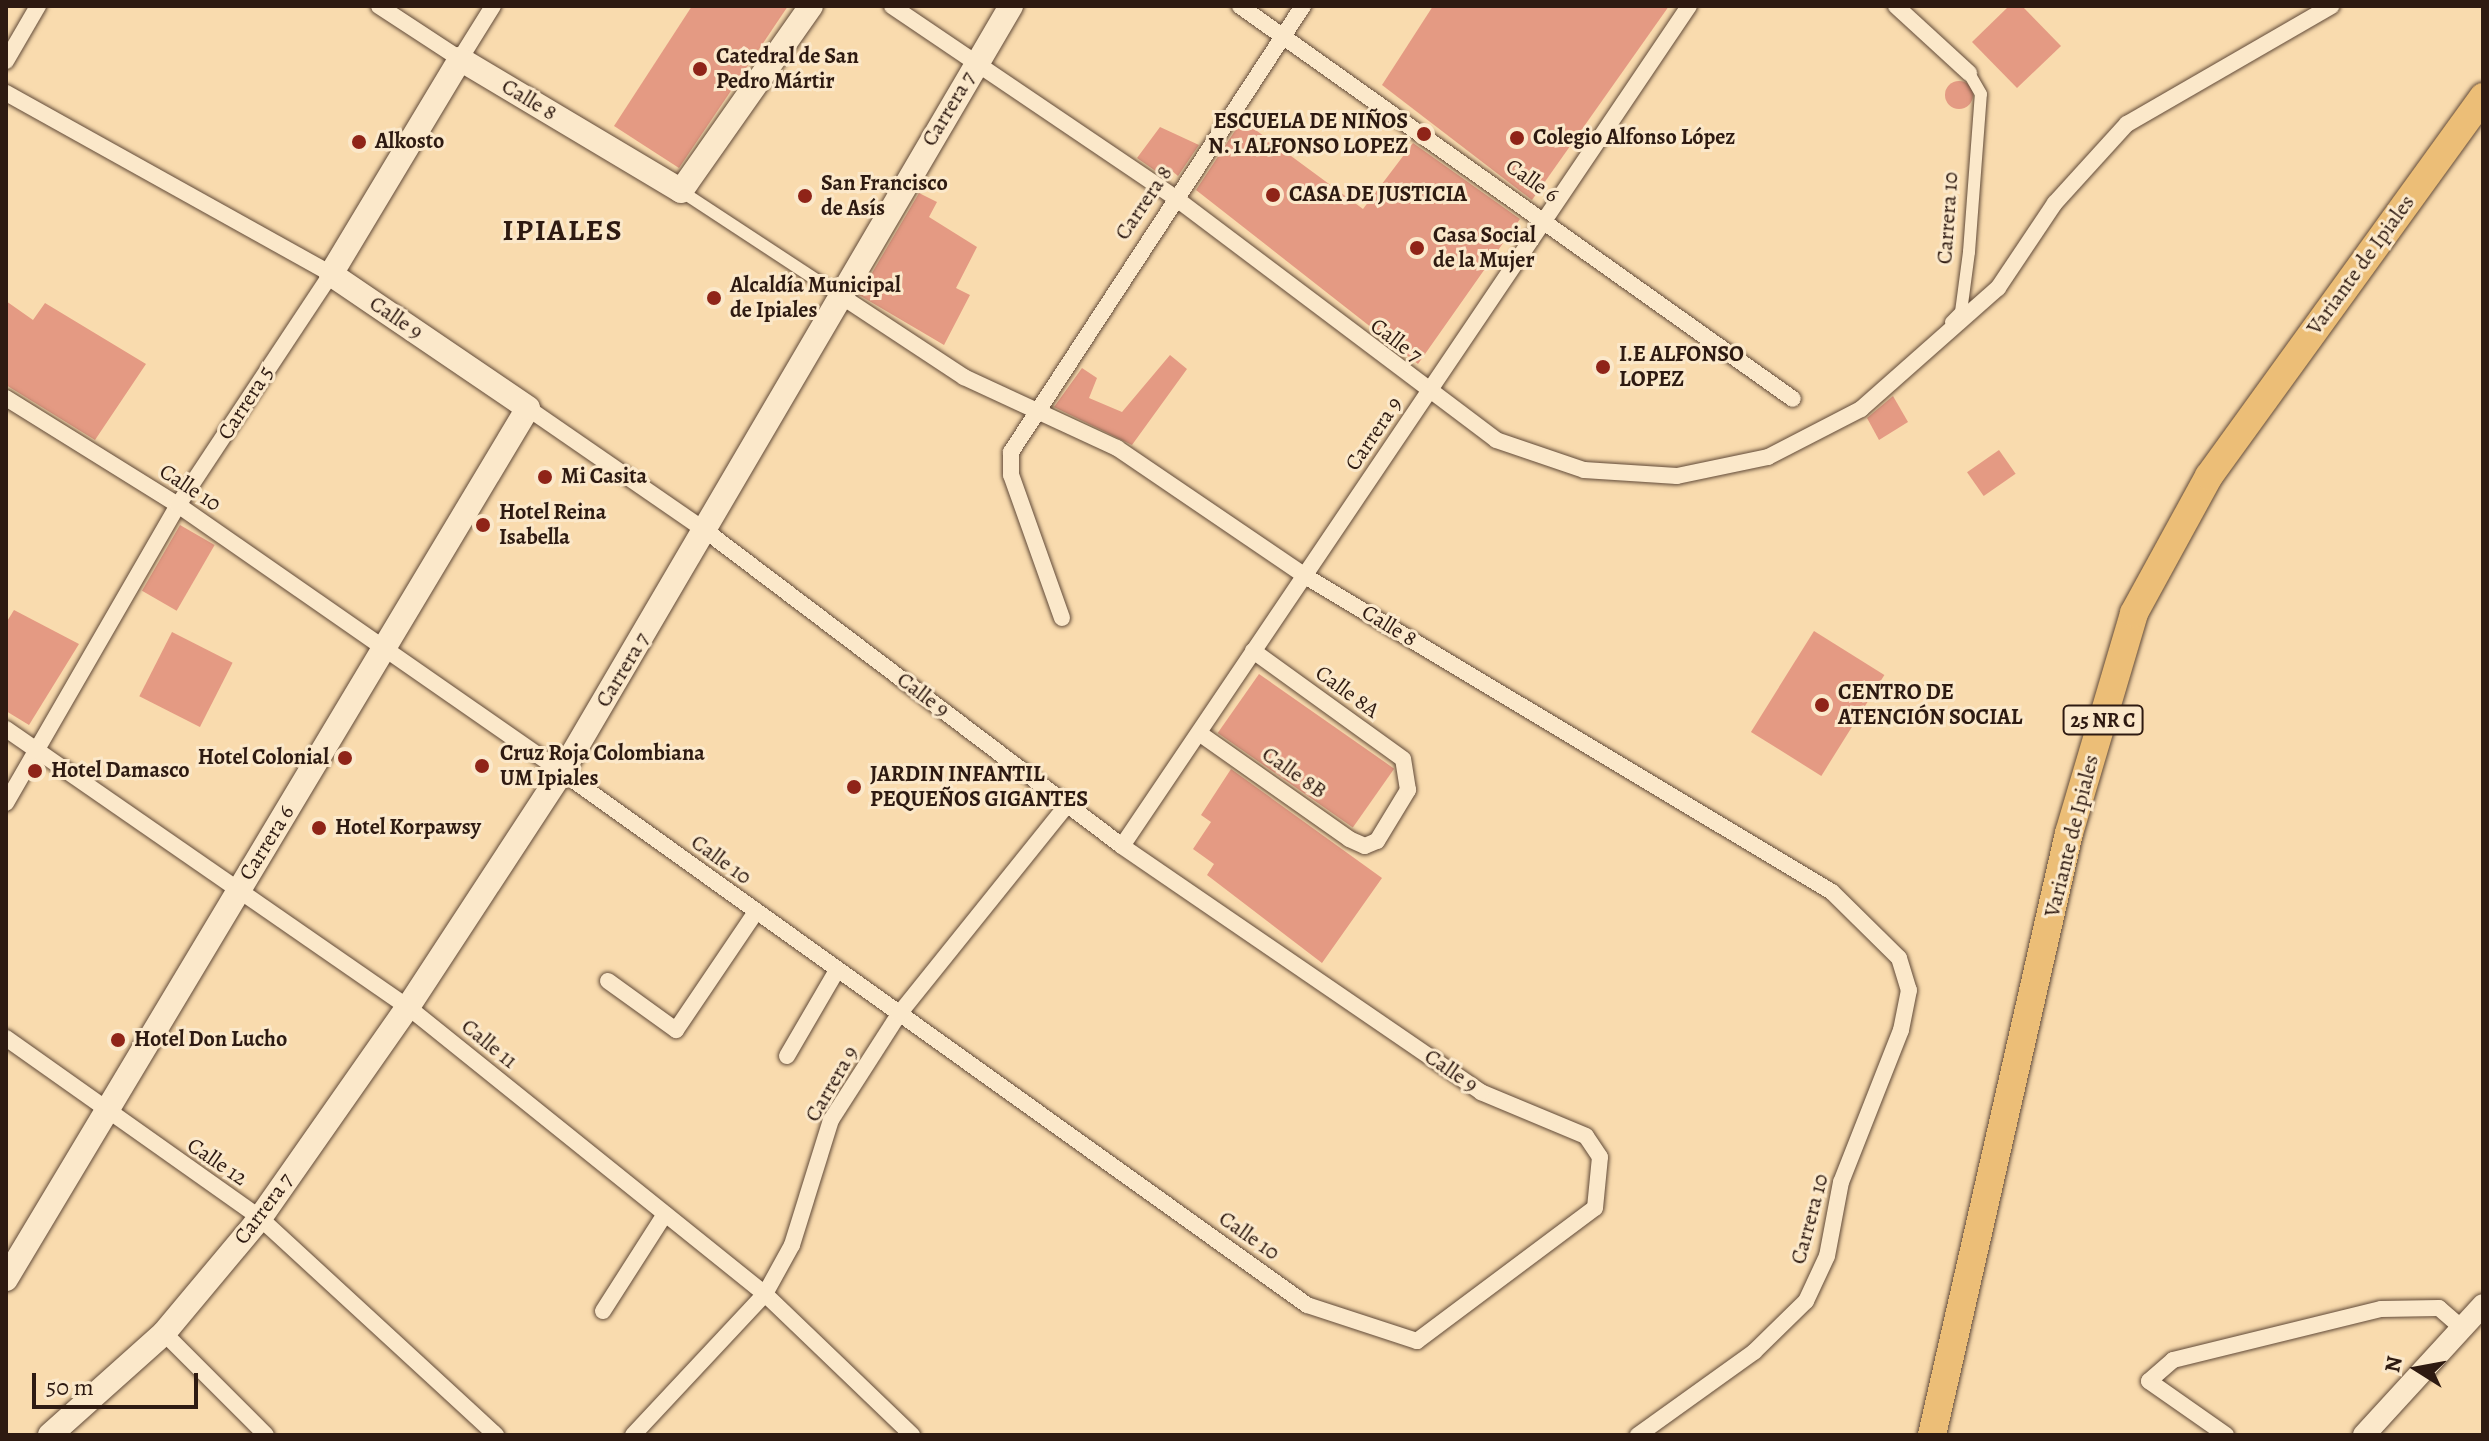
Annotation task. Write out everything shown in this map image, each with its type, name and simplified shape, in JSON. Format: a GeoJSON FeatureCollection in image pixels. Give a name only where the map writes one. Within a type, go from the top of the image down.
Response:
{"type":"FeatureCollection","features":[{"type":"Feature","properties":{"kind":"highway","name":"Variante de Ipiales"},"geometry":{"type":"LineString","coordinates":[[1932,1435],[2069,833],[2134,613],[2209,476],[2483,97]]}},
{"type":"Feature","properties":{"kind":"main road"},"geometry":{"type":"LineString","coordinates":[[681,191],[811,6]]}},
{"type":"Feature","properties":{"kind":"main road","name":"Carrera 7"},"geometry":{"type":"LineString","coordinates":[[50,1435],[164,1333],[260,1218],[408,1007],[562,772],[706,531],[838,294],[1011,6]]}},
{"type":"Feature","properties":{"kind":"main road","name":"Calle 8"},"geometry":{"type":"LineString","coordinates":[[460,59],[681,191]]}},
{"type":"Feature","properties":{"kind":"main road","name":"Carrera 5"},"geometry":{"type":"LineString","coordinates":[[331,274],[460,59]]}},
{"type":"Feature","properties":{"kind":"main road","name":"Calle 9"},"geometry":{"type":"LineString","coordinates":[[331,274],[528,408]]}},
{"type":"Feature","properties":{"kind":"main road","name":"Carrera 6"},"geometry":{"type":"LineString","coordinates":[[6,1279],[240,886],[387,650],[528,408]]}},
{"type":"Feature","properties":{"kind":"street"},"geometry":{"type":"LineString","coordinates":[[6,61],[38,6]]}},
{"type":"Feature","properties":{"kind":"street","name":"Calle 8"},"geometry":{"type":"LineString","coordinates":[[379,6],[460,59]]}},
{"type":"Feature","properties":{"kind":"street","name":"Carrera 5"},"geometry":{"type":"LineString","coordinates":[[460,59],[493,6]]}},
{"type":"Feature","properties":{"kind":"street","name":"Calle 7"},"geometry":{"type":"LineString","coordinates":[[892,6],[978,60],[1174,197],[1428,393],[1496,440],[1584,470],[1677,476],[1768,457],[1851,415],[1920,352],[1998,288],[2055,203],[2127,124],[2331,6]]}},
{"type":"Feature","properties":{"kind":"street","name":"Calle 6"},"geometry":{"type":"LineString","coordinates":[[1240,6],[1546,218],[1793,399]]}},
{"type":"Feature","properties":{"kind":"street","name":"Carrera 8"},"geometry":{"type":"LineString","coordinates":[[1062,618],[1008,462],[1034,409],[1303,6]]}},
{"type":"Feature","properties":{"kind":"street","name":"Carrera 9"},"geometry":{"type":"LineString","coordinates":[[1122,846],[1689,6]]}},
{"type":"Feature","properties":{"kind":"street"},"geometry":{"type":"LineString","coordinates":[[1896,6],[1969,73]]}},
{"type":"Feature","properties":{"kind":"street","name":"Carrera 10"},"geometry":{"type":"LineString","coordinates":[[1920,352],[1961,312],[1981,94],[1969,73]]}},
{"type":"Feature","properties":{"kind":"street","name":"Calle 9"},"geometry":{"type":"LineString","coordinates":[[6,93],[331,274]]}},
{"type":"Feature","properties":{"kind":"street"},"geometry":{"type":"LineString","coordinates":[[681,191],[838,294]]}},
{"type":"Feature","properties":{"kind":"street","name":"Carrera 5"},"geometry":{"type":"LineString","coordinates":[[6,803],[178,505],[331,274]]}},
{"type":"Feature","properties":{"kind":"street","name":"Calle 8"},"geometry":{"type":"LineString","coordinates":[[838,294],[964,377],[1117,448],[1305,576],[1832,892],[1899,958],[1909,990]]}},
{"type":"Feature","properties":{"kind":"street","name":"Calle 10"},"geometry":{"type":"LineString","coordinates":[[6,398],[178,505],[562,772],[1307,1305],[1417,1341]]}},
{"type":"Feature","properties":{"kind":"street","name":"Calle 9"},"geometry":{"type":"LineString","coordinates":[[528,408],[706,531],[1122,846],[1481,1092],[1595,1143],[1595,1208],[1417,1341]]}},
{"type":"Feature","properties":{"kind":"street","name":"Calle 8A"},"geometry":{"type":"LineString","coordinates":[[1253,651],[1403,759],[1409,773],[1400,803],[1377,841],[1365,846]]}},
{"type":"Feature","properties":{"kind":"street","name":"Calle 11"},"geometry":{"type":"LineString","coordinates":[[6,729],[240,886],[408,1007],[765,1294],[912,1435]]}},
{"type":"Feature","properties":{"kind":"street","name":"Calle 8B"},"geometry":{"type":"LineString","coordinates":[[1199,733],[1365,846]]}},
{"type":"Feature","properties":{"kind":"street","name":"Carrera 9"},"geometry":{"type":"LineString","coordinates":[[633,1435],[765,1294],[792,1245],[831,1120],[899,1014],[1068,804]]}},
{"type":"Feature","properties":{"kind":"street"},"geometry":{"type":"LineString","coordinates":[[608,981],[676,1030],[756,912]]}},
{"type":"Feature","properties":{"kind":"street"},"geometry":{"type":"LineString","coordinates":[[787,1056],[837,970]]}},
{"type":"Feature","properties":{"kind":"street","name":"Carrera 10"},"geometry":{"type":"LineString","coordinates":[[1638,1435],[1754,1352],[1806,1301],[1909,990]]}},
{"type":"Feature","properties":{"kind":"street","name":"Calle 12"},"geometry":{"type":"LineString","coordinates":[[6,1038],[260,1218],[496,1435]]}},
{"type":"Feature","properties":{"kind":"street"},"geometry":{"type":"LineString","coordinates":[[603,1311],[665,1214]]}},
{"type":"Feature","properties":{"kind":"street"},"geometry":{"type":"LineString","coordinates":[[2364,1435],[2483,1305]]}},
{"type":"Feature","properties":{"kind":"street"},"geometry":{"type":"LineString","coordinates":[[2226,1435],[2149,1381],[2173,1360],[2381,1309],[2439,1308],[2462,1328]]}},
{"type":"Feature","properties":{"kind":"street"},"geometry":{"type":"LineString","coordinates":[[164,1333],[266,1435]]}},
{"type":"Feature","properties":{"kind":"building","name":"Catedral de San Pedro Mártir"},"geometry":{"type":"Polygon","coordinates":[[[692,6],[788,6],[679,168],[614,126],[692,6]]]}},
{"type":"Feature","properties":{"kind":"building","name":"Colegio Alfonso López"},"geometry":{"type":"Polygon","coordinates":[[[1433,6],[1669,6],[1532,200],[1382,85],[1433,6]]]}},
{"type":"Feature","properties":{"kind":"building"},"geometry":{"type":"Polygon","coordinates":[[[2009,6],[2022,6],[2061,46],[2017,88],[1972,42],[2009,6]]]}},
{"type":"Feature","properties":{"kind":"building"},"geometry":{"type":"Polygon","coordinates":[[[1959,81],[1969,85],[1973,95],[1969,105],[1959,109],[1949,105],[1945,95],[1949,85],[1959,81]]]}},
{"type":"Feature","properties":{"kind":"building","name":"Casa Social de la Mujer"},"geometry":{"type":"Polygon","coordinates":[[[1242,120],[1363,209],[1413,143],[1520,219],[1418,364],[1196,190],[1242,120]]]}},
{"type":"Feature","properties":{"kind":"building"},"geometry":{"type":"Polygon","coordinates":[[[1160,127],[1199,145],[1178,176],[1172,171],[1167,179],[1137,158],[1160,127]]]}},
{"type":"Feature","properties":{"kind":"building"},"geometry":{"type":"Polygon","coordinates":[[[919,193],[937,202],[929,217],[977,247],[956,288],[970,295],[944,345],[859,295],[919,193]]]}},
{"type":"Feature","properties":{"kind":"building"},"geometry":{"type":"Polygon","coordinates":[[[6,301],[33,320],[45,303],[146,364],[95,440],[6,385],[6,301]]]}},
{"type":"Feature","properties":{"kind":"building"},"geometry":{"type":"Polygon","coordinates":[[[1170,355],[1187,369],[1132,445],[1054,407],[1082,368],[1097,378],[1089,398],[1122,412],[1170,355]]]}},
{"type":"Feature","properties":{"kind":"building"},"geometry":{"type":"Polygon","coordinates":[[[1893,396],[1908,422],[1879,440],[1867,418],[1893,396]]]}},
{"type":"Feature","properties":{"kind":"building"},"geometry":{"type":"Polygon","coordinates":[[[1999,450],[2016,474],[1984,496],[1967,472],[1999,450]]]}},
{"type":"Feature","properties":{"kind":"building"},"geometry":{"type":"Polygon","coordinates":[[[180,525],[215,545],[177,611],[142,591],[180,525]]]}},
{"type":"Feature","properties":{"kind":"building"},"geometry":{"type":"Polygon","coordinates":[[[14,610],[79,644],[29,725],[6,711],[6,623],[14,610]]]}},
{"type":"Feature","properties":{"kind":"building","name":"CENTRO DE ATENCIÓN SOCIAL"},"geometry":{"type":"Polygon","coordinates":[[[1814,631],[1884,675],[1821,776],[1751,732],[1814,631]]]}},
{"type":"Feature","properties":{"kind":"building"},"geometry":{"type":"Polygon","coordinates":[[[172,632],[233,663],[200,727],[139,696],[172,632]]]}},
{"type":"Feature","properties":{"kind":"building"},"geometry":{"type":"Polygon","coordinates":[[[1259,674],[1394,769],[1353,828],[1218,733],[1259,674]]]}},
{"type":"Feature","properties":{"kind":"building"},"geometry":{"type":"Polygon","coordinates":[[[1231,769],[1382,878],[1322,963],[1207,875],[1214,864],[1193,849],[1211,822],[1201,815],[1231,769]]]}},
{"type":"Feature","properties":{"kind":"place","name":"Catedral de San Pedro Mártir"},"geometry":{"type":"Point","coordinates":[700,69]}},
{"type":"Feature","properties":{"kind":"place","name":"ESCUELA DE NIÑOS N. 1 ALFONSO LOPEZ"},"geometry":{"type":"Point","coordinates":[1424,134]}},
{"type":"Feature","properties":{"kind":"place","name":"Colegio Alfonso López"},"geometry":{"type":"Point","coordinates":[1517,138]}},
{"type":"Feature","properties":{"kind":"place","name":"Alkosto"},"geometry":{"type":"Point","coordinates":[359,142]}},
{"type":"Feature","properties":{"kind":"place","name":"CASA DE JUSTICIA"},"geometry":{"type":"Point","coordinates":[1273,195]}},
{"type":"Feature","properties":{"kind":"place","name":"San Francisco de Asís"},"geometry":{"type":"Point","coordinates":[805,196]}},
{"type":"Feature","properties":{"kind":"place","name":"Casa Social de la Mujer"},"geometry":{"type":"Point","coordinates":[1417,248]}},
{"type":"Feature","properties":{"kind":"place","name":"Alcaldía Municipal de Ipiales"},"geometry":{"type":"Point","coordinates":[714,298]}},
{"type":"Feature","properties":{"kind":"place","name":"I.E ALFONSO LOPEZ"},"geometry":{"type":"Point","coordinates":[1603,367]}},
{"type":"Feature","properties":{"kind":"place","name":"Mi Casita"},"geometry":{"type":"Point","coordinates":[545,477]}},
{"type":"Feature","properties":{"kind":"place","name":"Hotel Reina Isabella"},"geometry":{"type":"Point","coordinates":[483,525]}},
{"type":"Feature","properties":{"kind":"place","name":"CENTRO DE ATENCIÓN SOCIAL"},"geometry":{"type":"Point","coordinates":[1822,705]}},
{"type":"Feature","properties":{"kind":"place","name":"Hotel Colonial"},"geometry":{"type":"Point","coordinates":[345,758]}},
{"type":"Feature","properties":{"kind":"place","name":"Cruz Roja Colombiana UM Ipiales"},"geometry":{"type":"Point","coordinates":[482,766]}},
{"type":"Feature","properties":{"kind":"place","name":"Hotel Damasco"},"geometry":{"type":"Point","coordinates":[35,771]}},
{"type":"Feature","properties":{"kind":"place","name":"JARDIN INFANTIL PEQUEÑOS GIGANTES"},"geometry":{"type":"Point","coordinates":[854,787]}},
{"type":"Feature","properties":{"kind":"place","name":"Hotel Korpawsy"},"geometry":{"type":"Point","coordinates":[319,828]}},
{"type":"Feature","properties":{"kind":"place","name":"Hotel Don Lucho"},"geometry":{"type":"Point","coordinates":[118,1040]}},
{"type":"Feature","properties":{"kind":"district","name":"IPIALES"},"geometry":{"type":"Point","coordinates":[563,230]}}]}
